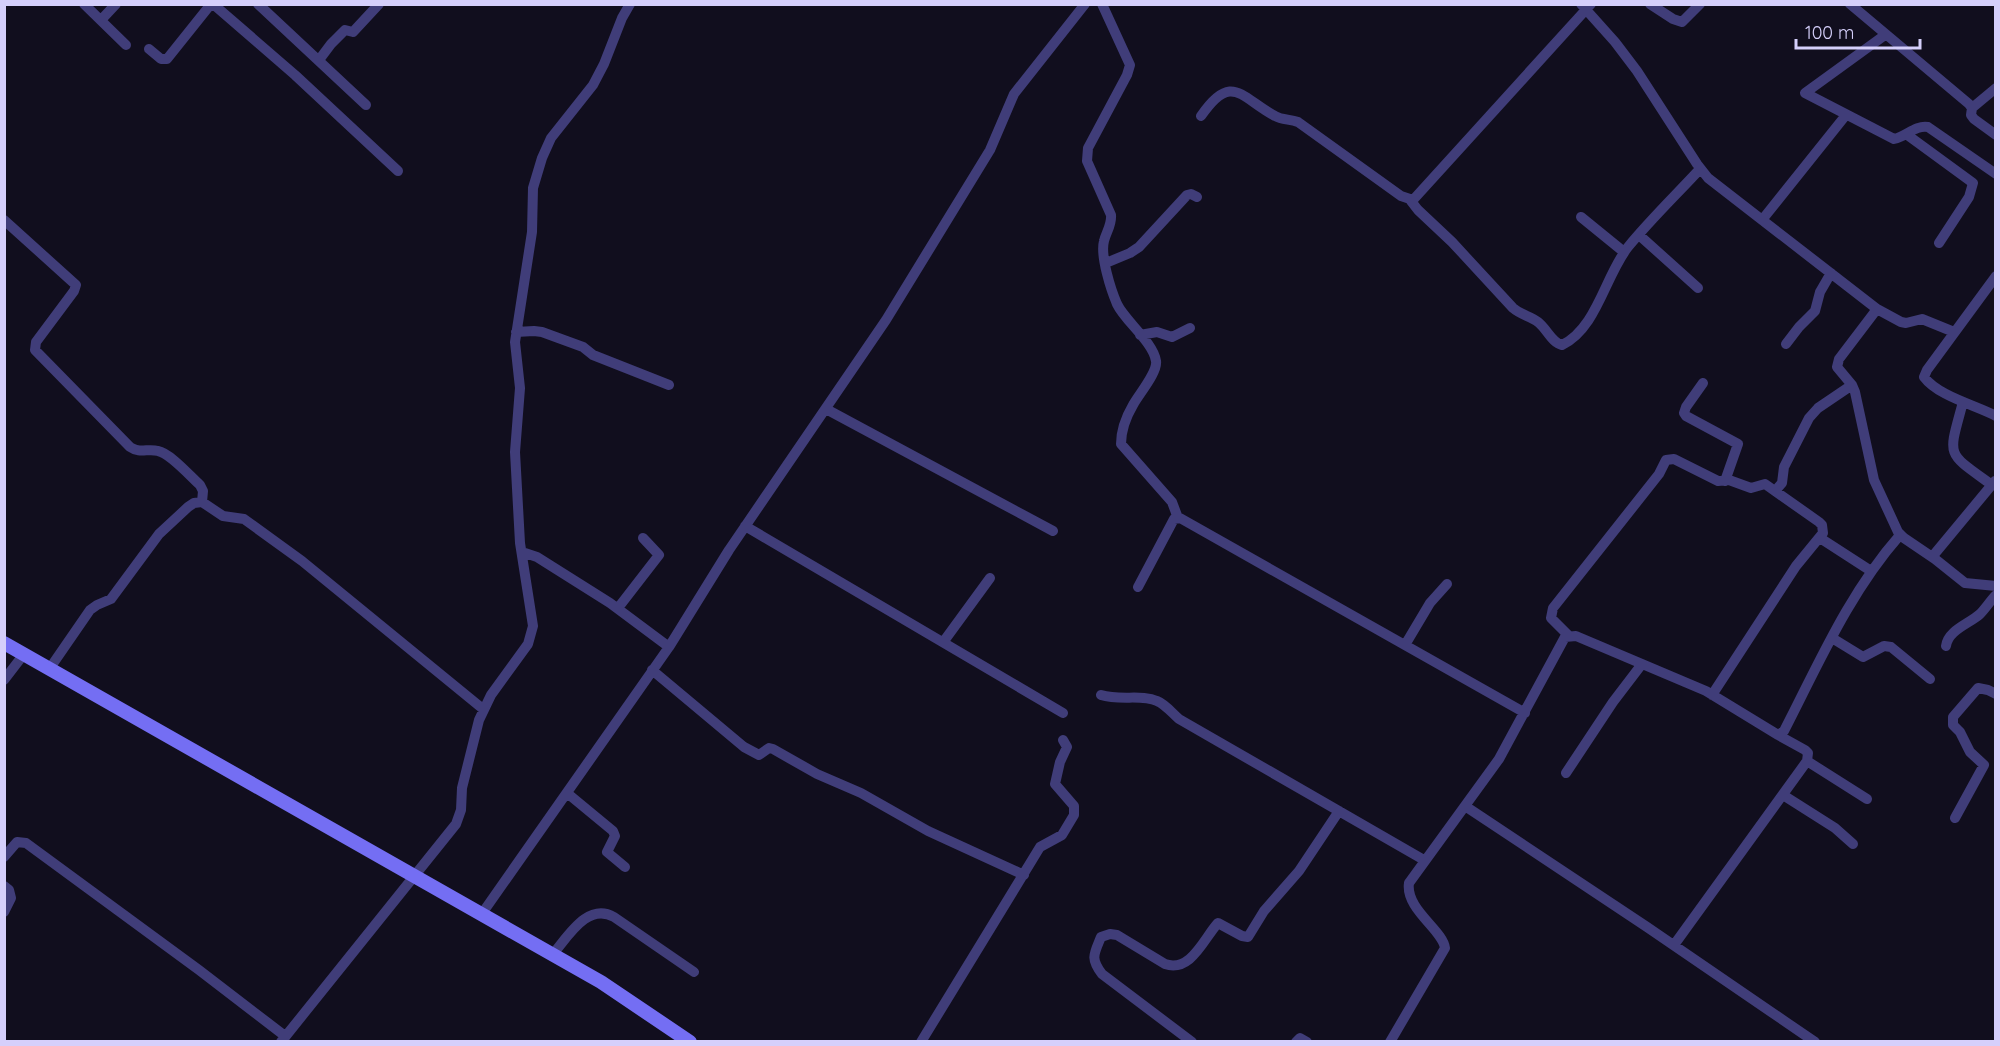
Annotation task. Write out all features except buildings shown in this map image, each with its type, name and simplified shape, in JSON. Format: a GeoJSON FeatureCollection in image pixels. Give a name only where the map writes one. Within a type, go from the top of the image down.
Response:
{"type":"FeatureCollection","features":[{"type":"Feature","properties":{"kind":"street"},"geometry":{"type":"LineString","coordinates":[[84,4],[126,45]]}},
{"type":"Feature","properties":{"kind":"street"},"geometry":{"type":"LineString","coordinates":[[100,21],[116,4]]}},
{"type":"Feature","properties":{"kind":"street"},"geometry":{"type":"LineString","coordinates":[[149,49],[161,59],[166,59],[212,4],[295,75],[398,171]]}},
{"type":"Feature","properties":{"kind":"street"},"geometry":{"type":"LineString","coordinates":[[258,4],[366,105]]}},
{"type":"Feature","properties":{"kind":"street"},"geometry":{"type":"LineString","coordinates":[[319,60],[334,41],[346,30],[353,32],[379,4]]}},
{"type":"Feature","properties":{"kind":"street"},"geometry":{"type":"LineString","coordinates":[[4,857],[17,842],[26,843],[191,964],[283,1039],[452,830],[459,817],[462,788],[475,732],[483,709],[528,644],[532,633],[533,617],[522,552],[515,452],[520,388],[516,332],[532,232],[533,188],[551,138],[593,85],[604,64],[628,7],[615,4]]}},
{"type":"Feature","properties":{"kind":"street"},"geometry":{"type":"LineString","coordinates":[[481,915],[669,647],[745,526],[886,320],[990,150],[1004,112],[1014,94],[1085,4]]}},
{"type":"Feature","properties":{"kind":"street"},"geometry":{"type":"LineString","coordinates":[[1102,4],[1130,65],[1086,155],[1093,177],[1111,215],[1111,224],[1104,242],[1106,263],[1117,305],[1156,359],[1155,368],[1127,417],[1121,444],[1173,502],[1178,518],[1525,713]]}},
{"type":"Feature","properties":{"kind":"street"},"geometry":{"type":"LineString","coordinates":[[1650,4],[1682,22],[1689,18],[1700,4]]}},
{"type":"Feature","properties":{"kind":"street"},"geometry":{"type":"LineString","coordinates":[[1850,4],[1972,108]]}},
{"type":"Feature","properties":{"kind":"street"},"geometry":{"type":"LineString","coordinates":[[1411,201],[1586,6],[1637,71],[1708,178],[1877,309],[1901,322],[1922,319],[1954,332]]}},
{"type":"Feature","properties":{"kind":"street"},"geometry":{"type":"LineString","coordinates":[[1885,35],[1805,93],[1891,138],[1898,138],[1921,126],[1932,129],[1995,174]]}},
{"type":"Feature","properties":{"kind":"street"},"geometry":{"type":"LineString","coordinates":[[1995,88],[1972,108],[1971,115],[1995,135]]}},
{"type":"Feature","properties":{"kind":"street"},"geometry":{"type":"LineString","coordinates":[[1201,116],[1219,96],[1229,91],[1241,93],[1278,118],[1298,122],[1411,201],[1513,308],[1540,324],[1559,345],[1565,345],[1586,324],[1624,252],[1700,169]]}},
{"type":"Feature","properties":{"kind":"street"},"geometry":{"type":"LineString","coordinates":[[1762,220],[1846,115]]}},
{"type":"Feature","properties":{"kind":"street"},"geometry":{"type":"LineString","coordinates":[[1906,134],[1972,180],[1973,183],[1969,197],[1940,243]]}},
{"type":"Feature","properties":{"kind":"street"},"geometry":{"type":"LineString","coordinates":[[1106,263],[1139,247],[1187,195],[1197,197]]}},
{"type":"Feature","properties":{"kind":"street"},"geometry":{"type":"LineString","coordinates":[[1581,217],[1624,252]]}},
{"type":"Feature","properties":{"kind":"street"},"geometry":{"type":"LineString","coordinates":[[4,220],[76,285],[74,291],[36,342],[35,350],[130,447],[140,452],[154,450],[164,453],[200,485],[203,491],[202,502]]}},
{"type":"Feature","properties":{"kind":"street"},"geometry":{"type":"LineString","coordinates":[[1640,234],[1698,288]]}},
{"type":"Feature","properties":{"kind":"street"},"geometry":{"type":"LineString","coordinates":[[1786,344],[1815,312],[1820,292],[1830,273]]}},
{"type":"Feature","properties":{"kind":"street"},"geometry":{"type":"LineString","coordinates":[[1995,276],[1924,373],[1928,382],[1963,402],[1995,416]]}},
{"type":"Feature","properties":{"kind":"street"},"geometry":{"type":"LineString","coordinates":[[1877,309],[1837,363],[1839,371],[1852,386],[1859,407],[1874,480],[1900,535],[1965,583],[1995,586]]}},
{"type":"Feature","properties":{"kind":"street"},"geometry":{"type":"LineString","coordinates":[[1140,335],[1157,332],[1172,337],[1190,328]]}},
{"type":"Feature","properties":{"kind":"street"},"geometry":{"type":"LineString","coordinates":[[516,332],[542,332],[583,347],[593,355],[669,385]]}},
{"type":"Feature","properties":{"kind":"street"},"geometry":{"type":"LineString","coordinates":[[1702,383],[1684,413],[1738,444],[1725,480]]}},
{"type":"Feature","properties":{"kind":"street"},"geometry":{"type":"LineString","coordinates":[[1775,491],[1782,483],[1784,467],[1809,418],[1818,408],[1852,386]]}},
{"type":"Feature","properties":{"kind":"street"},"geometry":{"type":"LineString","coordinates":[[1932,557],[1994,483],[1960,462],[1952,451],[1963,402]]}},
{"type":"Feature","properties":{"kind":"street"},"geometry":{"type":"LineString","coordinates":[[826,409],[1053,531]]}},
{"type":"Feature","properties":{"kind":"street"},"geometry":{"type":"LineString","coordinates":[[1568,636],[1551,618],[1553,608],[1659,474],[1666,460],[1674,459],[1718,481],[1729,480],[1751,488],[1765,484],[1819,522],[1823,529],[1820,538],[1796,566],[1712,695]]}},
{"type":"Feature","properties":{"kind":"street"},"geometry":{"type":"LineString","coordinates":[[51,668],[90,610],[111,598],[154,538],[194,502],[202,502],[223,516],[244,519],[302,561],[483,709]]}},
{"type":"Feature","properties":{"kind":"street"},"geometry":{"type":"LineString","coordinates":[[1138,587],[1174,519],[1178,518]]}},
{"type":"Feature","properties":{"kind":"street"},"geometry":{"type":"LineString","coordinates":[[745,526],[1063,713]]}},
{"type":"Feature","properties":{"kind":"street"},"geometry":{"type":"LineString","coordinates":[[1778,735],[1784,731],[1848,606],[1871,571],[1900,535]]}},
{"type":"Feature","properties":{"kind":"street"},"geometry":{"type":"LineString","coordinates":[[618,608],[660,555],[643,538]]}},
{"type":"Feature","properties":{"kind":"street"},"geometry":{"type":"LineString","coordinates":[[1820,538],[1871,571]]}},
{"type":"Feature","properties":{"kind":"street"},"geometry":{"type":"LineString","coordinates":[[522,552],[537,557],[618,608],[669,647]]}},
{"type":"Feature","properties":{"kind":"street"},"geometry":{"type":"LineString","coordinates":[[944,641],[990,578]]}},
{"type":"Feature","properties":{"kind":"street"},"geometry":{"type":"LineString","coordinates":[[1406,645],[1430,603],[1447,584]]}},
{"type":"Feature","properties":{"kind":"street"},"geometry":{"type":"LineString","coordinates":[[1946,646],[1954,632],[1975,618],[1995,595]]}},
{"type":"Feature","properties":{"kind":"street"},"geometry":{"type":"LineString","coordinates":[[1390,1041],[1444,948],[1443,940],[1425,920],[1408,891],[1409,883],[1499,759],[1561,643],[1568,636],[1576,636],[1712,695],[1808,753],[1807,761],[1674,945]]}},
{"type":"Feature","properties":{"kind":"street"},"geometry":{"type":"LineString","coordinates":[[1832,638],[1863,657],[1884,646],[1891,646],[1930,679]]}},
{"type":"Feature","properties":{"kind":"street"},"geometry":{"type":"LineString","coordinates":[[4,643],[601,982],[690,1041]]}},
{"type":"Feature","properties":{"kind":"street"},"geometry":{"type":"LineString","coordinates":[[4,680],[24,654]]}},
{"type":"Feature","properties":{"kind":"street"},"geometry":{"type":"LineString","coordinates":[[1566,773],[1613,702],[1642,664]]}},
{"type":"Feature","properties":{"kind":"street"},"geometry":{"type":"LineString","coordinates":[[652,670],[754,753],[759,755],[769,748],[773,749],[817,774],[861,793],[928,831],[1024,874]]}},
{"type":"Feature","properties":{"kind":"street"},"geometry":{"type":"LineString","coordinates":[[1955,818],[1984,765],[1970,752],[1960,732],[1953,725],[1953,717],[1978,688],[1995,694]]}},
{"type":"Feature","properties":{"kind":"street"},"geometry":{"type":"LineString","coordinates":[[1101,695],[1116,699],[1157,701],[1179,719],[1424,860]]}},
{"type":"Feature","properties":{"kind":"street"},"geometry":{"type":"LineString","coordinates":[[921,1041],[1040,847],[1062,835],[1074,815],[1074,806],[1055,784],[1060,762],[1067,747],[1062,740]]}},
{"type":"Feature","properties":{"kind":"street"},"geometry":{"type":"LineString","coordinates":[[1807,761],[1867,799]]}},
{"type":"Feature","properties":{"kind":"street"},"geometry":{"type":"LineString","coordinates":[[567,793],[613,831],[615,836],[607,852],[625,867]]}},
{"type":"Feature","properties":{"kind":"street"},"geometry":{"type":"LineString","coordinates":[[1783,795],[1835,828],[1853,844]]}},
{"type":"Feature","properties":{"kind":"street"},"geometry":{"type":"LineString","coordinates":[[1465,806],[1815,1041]]}},
{"type":"Feature","properties":{"kind":"street"},"geometry":{"type":"LineString","coordinates":[[1192,1041],[1102,974],[1094,960],[1094,953],[1101,937],[1105,934],[1117,936],[1165,964],[1174,966],[1186,962],[1218,923],[1248,937],[1264,911],[1299,872],[1339,811]]}},
{"type":"Feature","properties":{"kind":"street"},"geometry":{"type":"LineString","coordinates":[[4,886],[9,890],[11,898],[4,912]]}},
{"type":"Feature","properties":{"kind":"street"},"geometry":{"type":"LineString","coordinates":[[552,955],[579,924],[598,912],[614,917],[694,972]]}},
{"type":"Feature","properties":{"kind":"street"},"geometry":{"type":"LineString","coordinates":[[1296,1041],[1300,1038],[1307,1041]]}}]}
